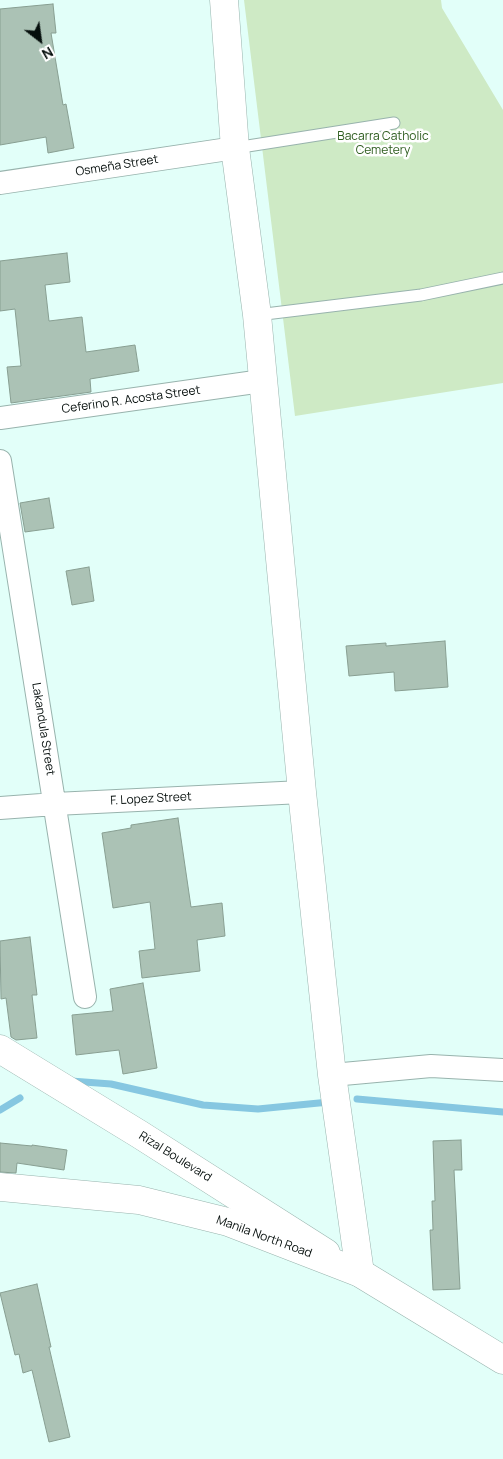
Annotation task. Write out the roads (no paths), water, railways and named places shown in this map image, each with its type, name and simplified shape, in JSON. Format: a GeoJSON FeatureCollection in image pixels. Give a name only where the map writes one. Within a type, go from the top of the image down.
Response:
{"type":"FeatureCollection","features":[{"type":"Feature","properties":{"kind":"main road"},"geometry":{"type":"LineString","coordinates":[[224,0],[235,148],[257,315],[302,792],[354,1270]]}},
{"type":"Feature","properties":{"kind":"main road","name":"Rizal Boulevard"},"geometry":{"type":"LineString","coordinates":[[0,1049],[139,1134],[354,1270]]}},
{"type":"Feature","properties":{"kind":"main road","name":"Manila North Road"},"geometry":{"type":"LineString","coordinates":[[0,1187],[139,1200],[228,1222],[354,1270],[503,1360]]}},
{"type":"Feature","properties":{"kind":"street","name":"Osmeña Street"},"geometry":{"type":"LineString","coordinates":[[0,183],[235,148]]}},
{"type":"Feature","properties":{"kind":"street","name":"Ceferino R. Acosta Street"},"geometry":{"type":"LineString","coordinates":[[0,418],[262,381]]}},
{"type":"Feature","properties":{"kind":"street","name":"Lakandula Street"},"geometry":{"type":"LineString","coordinates":[[0,462],[56,804],[85,996]]}},
{"type":"Feature","properties":{"kind":"street","name":"F. Lopez Street"},"geometry":{"type":"LineString","coordinates":[[0,808],[302,792]]}},
{"type":"Feature","properties":{"kind":"street"},"geometry":{"type":"LineString","coordinates":[[332,1075],[431,1066],[503,1070]]}},
{"type":"Feature","properties":{"kind":"lane"},"geometry":{"type":"LineString","coordinates":[[235,148],[394,123]]}},
{"type":"Feature","properties":{"kind":"lane"},"geometry":{"type":"LineString","coordinates":[[257,315],[421,295],[503,278]]}},
{"type":"Feature","properties":{"kind":"waterway"},"geometry":{"type":"LineString","coordinates":[[71,1081],[111,1084],[203,1105],[258,1109],[329,1102]]}},
{"type":"Feature","properties":{"kind":"waterway"},"geometry":{"type":"LineString","coordinates":[[0,1110],[20,1098]]}},
{"type":"Feature","properties":{"kind":"waterway"},"geometry":{"type":"LineString","coordinates":[[357,1099],[503,1112]]}},
{"type":"Feature","properties":{"kind":"park label","name":"Bacarra Catholic Cemetery"},"geometry":{"type":"Point","coordinates":[383,144]}}]}
